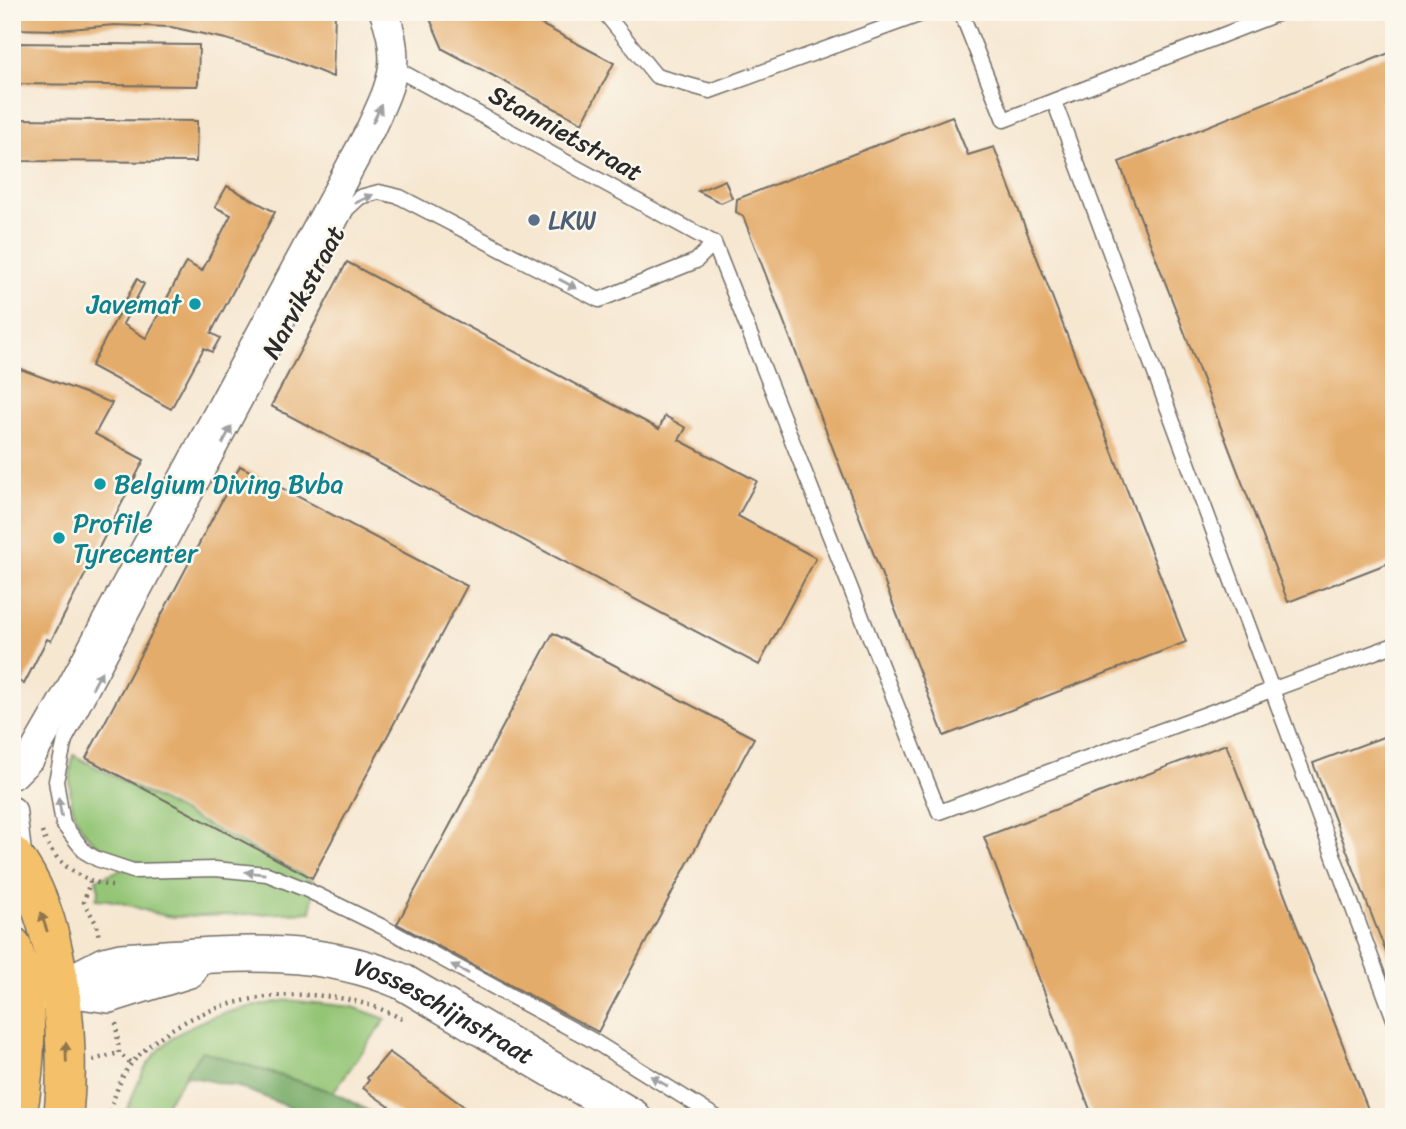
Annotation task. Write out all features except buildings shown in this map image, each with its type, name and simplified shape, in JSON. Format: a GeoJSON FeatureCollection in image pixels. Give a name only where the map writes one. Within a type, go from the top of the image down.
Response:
{"type":"FeatureCollection","features":[{"type":"Feature","properties":{"kind":"main road"},"geometry":{"type":"LineString","coordinates":[[15,858],[42,915],[55,957],[66,1059],[63,1117]]}},
{"type":"Feature","properties":{"kind":"main road"},"geometry":{"type":"LineString","coordinates":[[12,946],[24,1058],[17,1117]]}},
{"type":"Feature","properties":{"kind":"street","name":"Narvikstraat"},"geometry":{"type":"LineString","coordinates":[[13,777],[38,746],[69,691],[392,83],[394,49],[386,18]]}},
{"type":"Feature","properties":{"kind":"street"},"geometry":{"type":"LineString","coordinates":[[12,811],[15,858]]}},
{"type":"Feature","properties":{"kind":"street","name":"Vosseschijnstraat"},"geometry":{"type":"LineString","coordinates":[[16,999],[60,988],[109,995],[241,954],[316,956],[372,969],[401,981],[633,1117]]}},
{"type":"Feature","properties":{"kind":"lane"},"geometry":{"type":"LineString","coordinates":[[604,12],[656,76],[710,91],[928,12]]}},
{"type":"Feature","properties":{"kind":"lane"},"geometry":{"type":"LineString","coordinates":[[961,12],[1004,120],[1282,12]]}},
{"type":"Feature","properties":{"kind":"lane","name":"Stannietstraat"},"geometry":{"type":"LineString","coordinates":[[393,67],[715,243]]}},
{"type":"Feature","properties":{"kind":"lane"},"geometry":{"type":"LineString","coordinates":[[1054,101],[1394,1019]]}},
{"type":"Feature","properties":{"kind":"lane","name":"Narvikstraat"},"geometry":{"type":"LineString","coordinates":[[715,243],[696,261],[599,300],[422,207],[379,192],[360,198],[347,209],[65,740],[56,781],[63,824],[85,852],[97,859],[133,871],[215,869],[267,874],[383,927],[592,1040],[716,1117]]}},
{"type":"Feature","properties":{"kind":"lane"},"geometry":{"type":"LineString","coordinates":[[715,243],[939,812],[1394,645]]}},
{"type":"Feature","properties":{"kind":"path"},"geometry":{"type":"LineString","coordinates":[[84,902],[90,881]]}},
{"type":"Feature","properties":{"kind":"path"},"geometry":{"type":"LineString","coordinates":[[108,1117],[121,1081],[132,1064],[178,1025],[242,1003],[295,993],[352,999],[391,1013],[414,1025]]}},
{"type":"Feature","properties":{"kind":"path"},"geometry":{"type":"LineString","coordinates":[[119,1053],[132,1064]]}},
{"type":"Feature","properties":{"kind":"green space"},"geometry":{"type":"Polygon","coordinates":[[[73,755],[314,881],[311,912],[174,917],[116,901],[96,899],[99,890],[96,879],[140,863],[103,849],[80,826],[71,795],[73,755]]]}},
{"type":"Feature","properties":{"kind":"green space"},"geometry":{"type":"Polygon","coordinates":[[[287,1000],[353,1007],[386,1019],[333,1092],[202,1052],[157,1117],[124,1117],[146,1067],[174,1037],[208,1018],[287,1000]]]}},
{"type":"Feature","properties":{"kind":"green space"},"geometry":{"type":"Polygon","coordinates":[[[202,1051],[333,1092],[380,1117],[314,1117],[242,1088],[184,1075],[202,1051]]]}},
{"type":"Feature","properties":{"kind":"place","name":"LKW"},"geometry":{"type":"Point","coordinates":[534,220]}},
{"type":"Feature","properties":{"kind":"place","name":"Javemat"},"geometry":{"type":"Point","coordinates":[195,304]}},
{"type":"Feature","properties":{"kind":"place","name":"Belgium Diving Bvba"},"geometry":{"type":"Point","coordinates":[100,484]}},
{"type":"Feature","properties":{"kind":"place","name":"Profile Tyrecenter"},"geometry":{"type":"Point","coordinates":[59,538]}}]}
